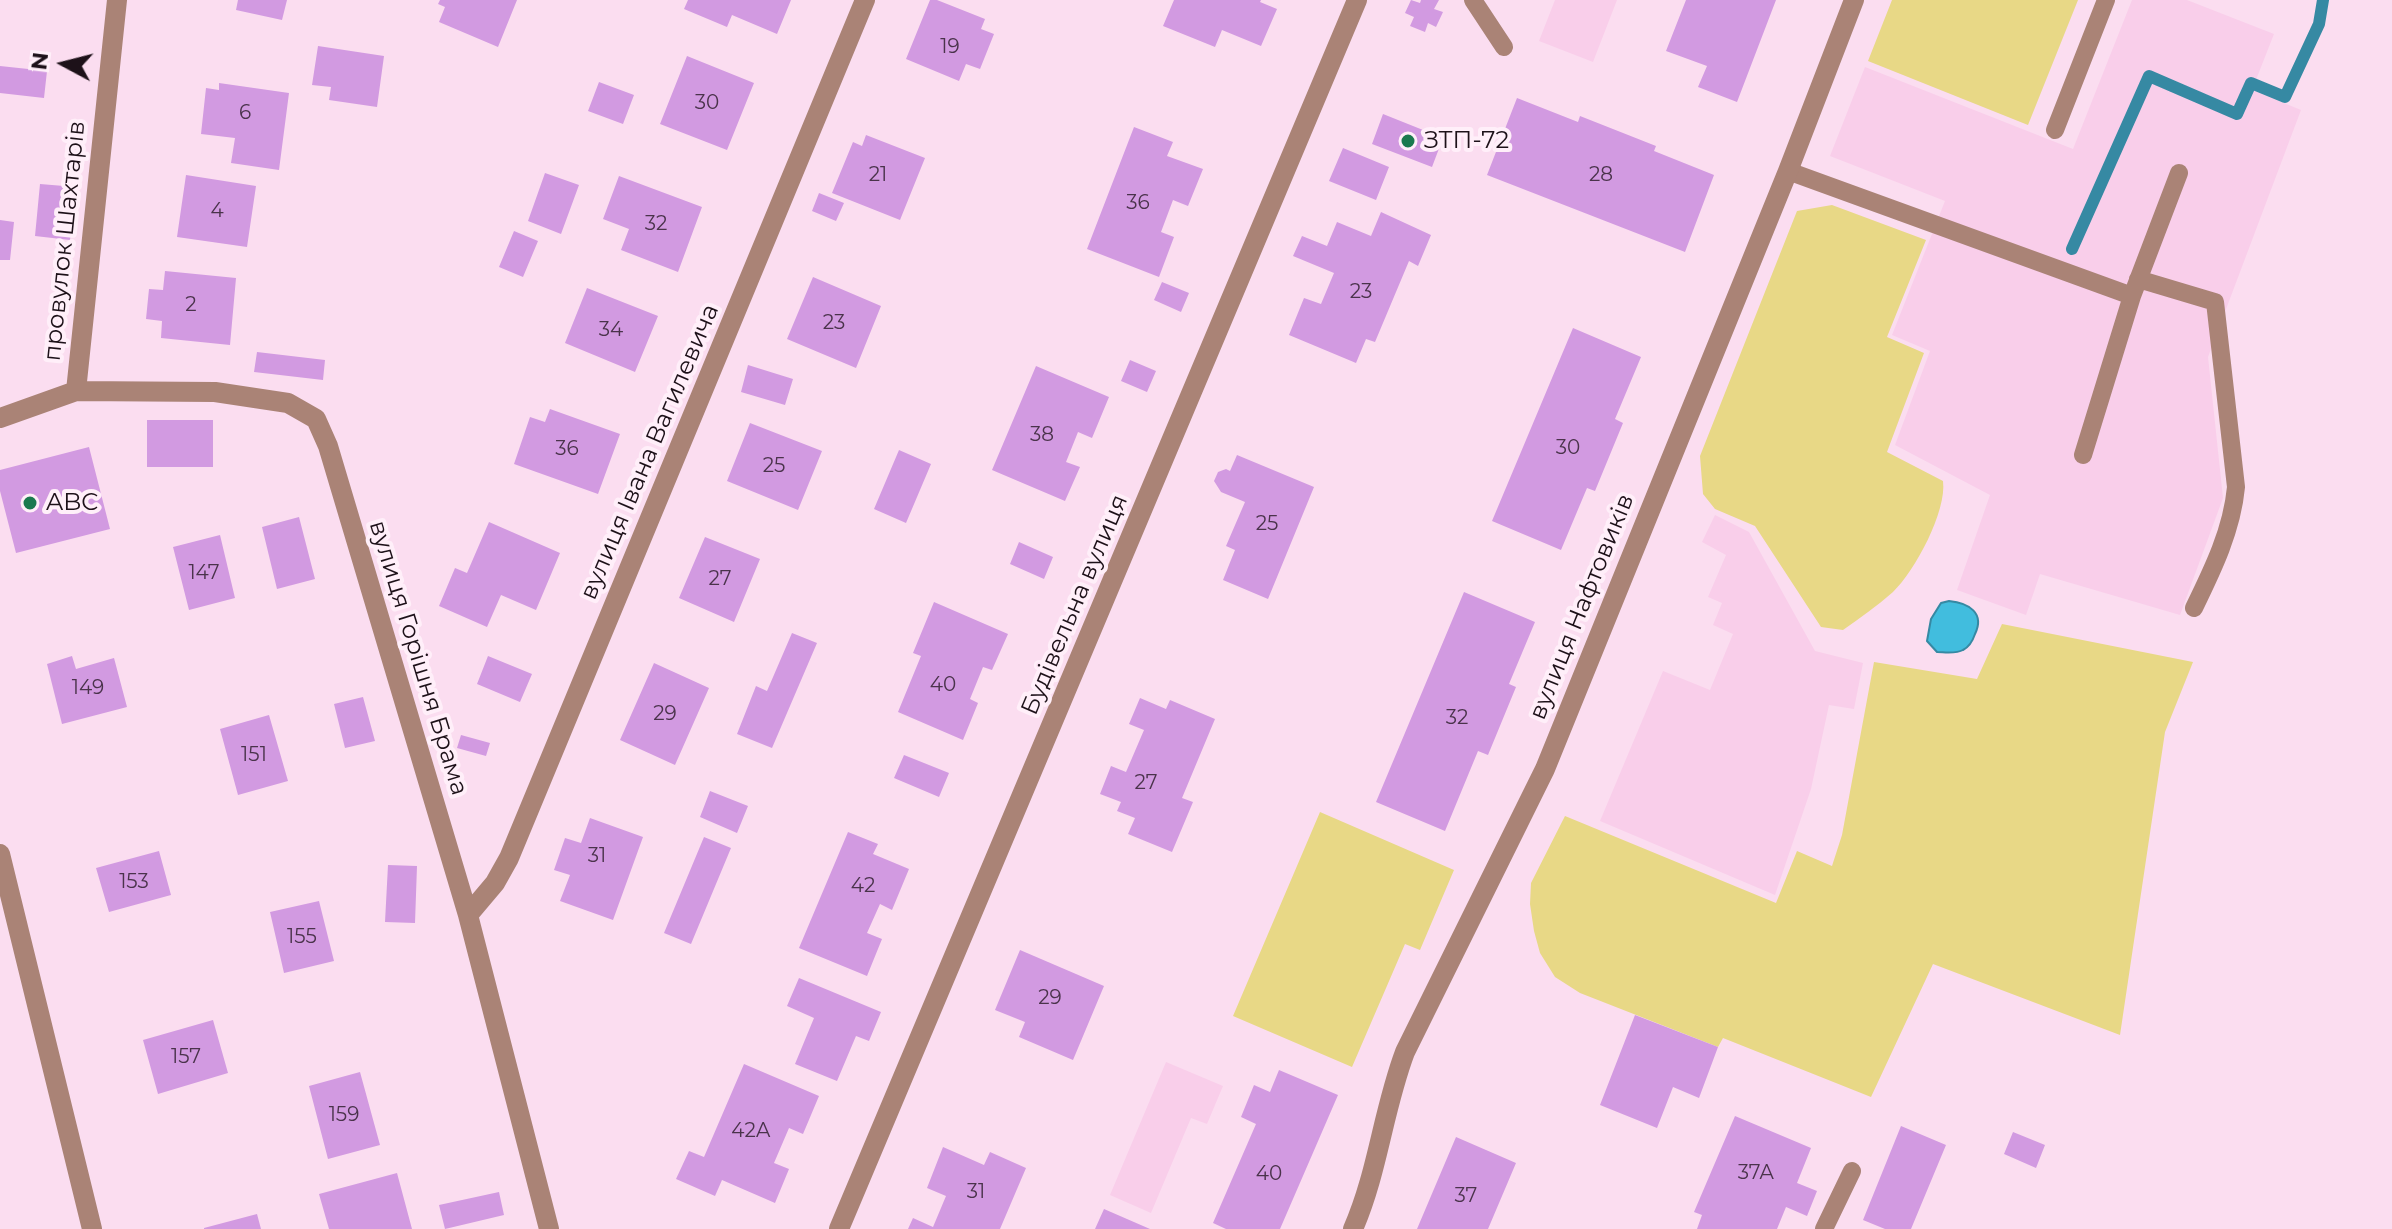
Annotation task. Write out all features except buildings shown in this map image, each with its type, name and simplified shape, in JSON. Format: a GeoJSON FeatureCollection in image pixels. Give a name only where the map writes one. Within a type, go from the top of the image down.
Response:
{"type":"FeatureCollection","features":[{"type":"Feature","properties":{"kind":"street","name":"провулок Шахтарів"},"geometry":{"type":"LineString","coordinates":[[76,391],[117,0]]}},
{"type":"Feature","properties":{"kind":"street","name":"вулиця Івана Вагилевича"},"geometry":{"type":"LineString","coordinates":[[468,915],[495,883],[509,858],[865,0]]}},
{"type":"Feature","properties":{"kind":"street","name":"Будівельна вулиця"},"geometry":{"type":"LineString","coordinates":[[839,1229],[1357,0]]}},
{"type":"Feature","properties":{"kind":"street","name":"вулиця Нафтовиків"},"geometry":{"type":"LineString","coordinates":[[1353,1229],[1372,1177],[1392,1089],[1405,1052],[1545,769],[1788,171],[1854,0]]}},
{"type":"Feature","properties":{"kind":"street","name":"вулиця Горішня Брама"},"geometry":{"type":"LineString","coordinates":[[0,418],[76,391],[215,392],[288,403],[316,419],[328,446],[468,915],[549,1229]]}},
{"type":"Feature","properties":{"kind":"street"},"geometry":{"type":"LineString","coordinates":[[0,854],[92,1229]]}},
{"type":"Feature","properties":{"kind":"lane"},"geometry":{"type":"LineString","coordinates":[[1473,0],[1504,47]]}},
{"type":"Feature","properties":{"kind":"lane"},"geometry":{"type":"LineString","coordinates":[[2055,130],[2106,0]]}},
{"type":"Feature","properties":{"kind":"lane"},"geometry":{"type":"LineString","coordinates":[[1788,171],[2135,288],[2215,302],[2236,487],[2234,507],[2220,553],[2194,608]]}},
{"type":"Feature","properties":{"kind":"lane"},"geometry":{"type":"LineString","coordinates":[[2083,455],[2135,288],[2179,173]]}},
{"type":"Feature","properties":{"kind":"lane"},"geometry":{"type":"LineString","coordinates":[[1824,1229],[1852,1171]]}},
{"type":"Feature","properties":{"kind":"shaded area"},"geometry":{"type":"Polygon","coordinates":[[[1555,0],[1617,0],[1593,62],[1539,41],[1555,0]]]}},
{"type":"Feature","properties":{"kind":"shaded area"},"geometry":{"type":"Polygon","coordinates":[[[1892,0],[2078,0],[2028,125],[1868,61],[1892,0]]]}},
{"type":"Feature","properties":{"kind":"shaded area"},"geometry":{"type":"Polygon","coordinates":[[[2132,0],[2187,0],[2274,34],[2252,90],[2301,110],[2208,357],[2223,498],[2180,615],[2040,574],[2026,615],[1957,590],[1990,495],[1895,445],[1930,351],[1892,335],[1945,201],[1830,156],[1865,67],[2073,149],[2132,0]]]}},
{"type":"Feature","properties":{"kind":"shaded area"},"geometry":{"type":"Polygon","coordinates":[[[1832,205],[1926,240],[1887,337],[1924,353],[1887,452],[1943,481],[1935,524],[1911,570],[1893,592],[1843,630],[1821,627],[1755,526],[1715,509],[1703,494],[1700,456],[1797,211],[1832,205]]]}},
{"type":"Feature","properties":{"kind":"shaded area"},"geometry":{"type":"Polygon","coordinates":[[[1715,515],[1749,532],[1815,651],[1863,663],[1854,709],[1829,705],[1811,789],[1775,895],[1600,821],[1663,671],[1710,690],[1733,634],[1713,625],[1722,603],[1708,597],[1726,555],[1702,542],[1715,515]]]}},
{"type":"Feature","properties":{"kind":"shaded area"},"geometry":{"type":"Polygon","coordinates":[[[2002,624],[2193,662],[2165,732],[2120,1035],[1933,964],[1871,1097],[1723,1038],[1718,1047],[1580,993],[1555,977],[1540,953],[1534,931],[1531,883],[1565,816],[1776,903],[1797,851],[1832,866],[1842,835],[1874,662],[1977,679],[2002,624]]]}},
{"type":"Feature","properties":{"kind":"shaded area"},"geometry":{"type":"Polygon","coordinates":[[[1320,812],[1454,870],[1420,950],[1405,944],[1352,1067],[1233,1016],[1320,812]]]}},
{"type":"Feature","properties":{"kind":"shaded area"},"geometry":{"type":"Polygon","coordinates":[[[1166,1062],[1223,1086],[1207,1124],[1191,1118],[1151,1213],[1110,1195],[1166,1062]]]}},
{"type":"Feature","properties":{"kind":"water"},"geometry":{"type":"Polygon","coordinates":[[[1949,601],[1973,610],[1978,627],[1965,649],[1937,652],[1927,641],[1931,619],[1941,603],[1949,601]]]}},
{"type":"Feature","properties":{"kind":"waterway"},"geometry":{"type":"LineString","coordinates":[[2072,249],[2149,76],[2237,114],[2251,83],[2285,97],[2319,24],[2323,0]]}},
{"type":"Feature","properties":{"kind":"place","name":"ЗТП-72"},"geometry":{"type":"Point","coordinates":[1408,141]}},
{"type":"Feature","properties":{"kind":"place","name":"ABC"},"geometry":{"type":"Point","coordinates":[30,503]}}]}
